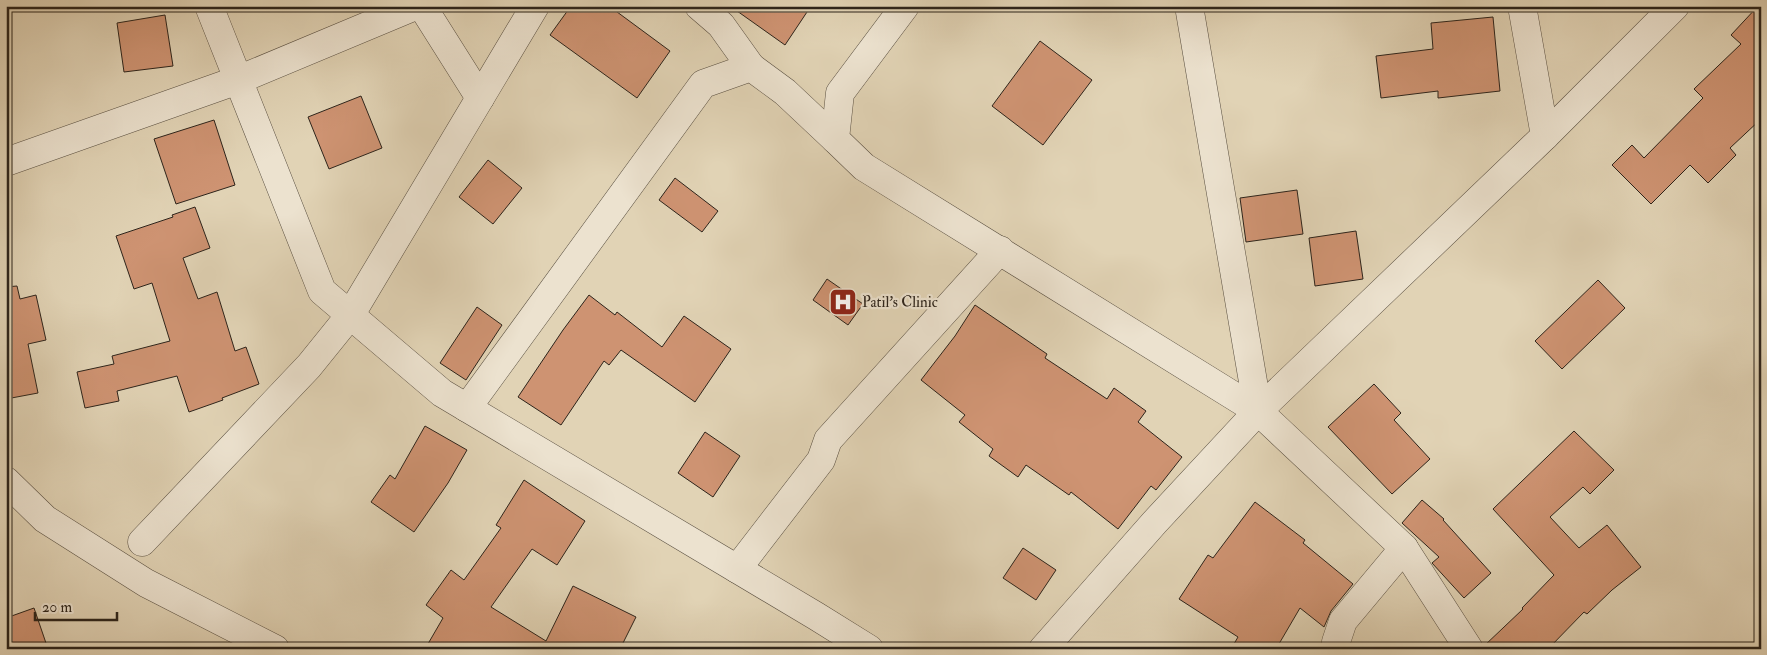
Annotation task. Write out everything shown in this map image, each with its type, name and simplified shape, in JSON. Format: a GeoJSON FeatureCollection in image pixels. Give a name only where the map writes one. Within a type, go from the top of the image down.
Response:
{"type":"FeatureCollection","features":[{"type":"Feature","properties":{"kind":"street"},"geometry":{"type":"LineString","coordinates":[[209,6],[322,291],[442,393],[869,649]]}},
{"type":"Feature","properties":{"kind":"street"},"geometry":{"type":"LineString","coordinates":[[6,162],[238,80],[415,6]]}},
{"type":"Feature","properties":{"kind":"street"},"geometry":{"type":"LineString","coordinates":[[422,6],[480,98]]}},
{"type":"Feature","properties":{"kind":"street"},"geometry":{"type":"LineString","coordinates":[[142,542],[309,366],[351,314],[534,6]]}},
{"type":"Feature","properties":{"kind":"street"},"geometry":{"type":"LineString","coordinates":[[699,6],[721,25],[751,67],[785,92],[864,167],[1258,411],[1404,548],[1469,649]]}},
{"type":"Feature","properties":{"kind":"street"},"geometry":{"type":"LineString","coordinates":[[835,139],[840,93],[905,6]]}},
{"type":"Feature","properties":{"kind":"street"},"geometry":{"type":"LineString","coordinates":[[1189,6],[1258,411]]}},
{"type":"Feature","properties":{"kind":"street"},"geometry":{"type":"LineString","coordinates":[[1522,6],[1544,136]]}},
{"type":"Feature","properties":{"kind":"street"},"geometry":{"type":"LineString","coordinates":[[1043,649],[1154,523],[1258,411],[1544,136],[1675,6]]}},
{"type":"Feature","properties":{"kind":"street"},"geometry":{"type":"LineString","coordinates":[[467,408],[703,84],[751,67]]}},
{"type":"Feature","properties":{"kind":"street"},"geometry":{"type":"LineString","coordinates":[[738,569],[821,460],[828,440],[1000,250]]}},
{"type":"Feature","properties":{"kind":"street"},"geometry":{"type":"LineString","coordinates":[[6,481],[46,519],[146,583],[258,645]]}},
{"type":"Feature","properties":{"kind":"street"},"geometry":{"type":"LineString","coordinates":[[1336,649],[1336,642],[1343,621],[1404,548]]}},
{"type":"Feature","properties":{"kind":"building"},"geometry":{"type":"Polygon","coordinates":[[[571,6],[609,6],[670,51],[637,98],[550,35],[571,6]]]}},
{"type":"Feature","properties":{"kind":"building"},"geometry":{"type":"Polygon","coordinates":[[[730,6],[811,6],[785,45],[730,6]]]}},
{"type":"Feature","properties":{"kind":"building"},"geometry":{"type":"Polygon","coordinates":[[[1758,6],[1761,6],[1761,119],[1730,148],[1736,155],[1708,183],[1690,165],[1651,204],[1612,165],[1632,145],[1644,158],[1703,98],[1694,89],[1741,44],[1731,35],[1758,6]]]}},
{"type":"Feature","properties":{"kind":"building"},"geometry":{"type":"Polygon","coordinates":[[[165,15],[173,66],[124,72],[117,23],[165,15]]]}},
{"type":"Feature","properties":{"kind":"building"},"geometry":{"type":"Polygon","coordinates":[[[1493,17],[1500,91],[1438,98],[1438,91],[1381,98],[1376,56],[1433,49],[1431,23],[1493,17]]]}},
{"type":"Feature","properties":{"kind":"building"},"geometry":{"type":"Polygon","coordinates":[[[1040,41],[1092,80],[1043,145],[992,106],[1040,41]]]}},
{"type":"Feature","properties":{"kind":"building"},"geometry":{"type":"Polygon","coordinates":[[[361,96],[382,148],[329,169],[308,117],[361,96]]]}},
{"type":"Feature","properties":{"kind":"building"},"geometry":{"type":"Polygon","coordinates":[[[214,120],[235,185],[176,204],[154,139],[214,120]]]}},
{"type":"Feature","properties":{"kind":"building"},"geometry":{"type":"Polygon","coordinates":[[[488,160],[522,188],[493,224],[459,197],[488,160]]]}},
{"type":"Feature","properties":{"kind":"building"},"geometry":{"type":"Polygon","coordinates":[[[675,178],[718,211],[702,232],[659,200],[675,178]]]}},
{"type":"Feature","properties":{"kind":"building"},"geometry":{"type":"Polygon","coordinates":[[[1297,190],[1303,234],[1246,242],[1240,198],[1297,190]]]}},
{"type":"Feature","properties":{"kind":"building"},"geometry":{"type":"Polygon","coordinates":[[[195,207],[210,248],[183,258],[198,299],[217,292],[235,351],[246,347],[259,384],[189,412],[177,376],[117,391],[119,401],[85,408],[77,372],[114,364],[112,356],[170,341],[152,283],[134,289],[116,236],[173,217],[172,215],[195,207]]]}},
{"type":"Feature","properties":{"kind":"building"},"geometry":{"type":"Polygon","coordinates":[[[1356,231],[1363,279],[1315,286],[1309,238],[1356,231]]]}},
{"type":"Feature","properties":{"kind":"building"},"geometry":{"type":"Polygon","coordinates":[[[827,279],[863,304],[848,325],[813,300],[827,279]]]}},
{"type":"Feature","properties":{"kind":"building"},"geometry":{"type":"Polygon","coordinates":[[[1598,280],[1625,308],[1562,369],[1535,341],[1598,280]]]}},
{"type":"Feature","properties":{"kind":"building"},"geometry":{"type":"Polygon","coordinates":[[[17,286],[20,299],[36,295],[46,340],[28,344],[38,393],[6,399],[6,287],[17,286]]]}},
{"type":"Feature","properties":{"kind":"building"},"geometry":{"type":"Polygon","coordinates":[[[589,295],[615,315],[617,312],[662,347],[684,316],[731,349],[695,402],[621,350],[609,365],[604,361],[561,425],[518,397],[589,295]]]}},
{"type":"Feature","properties":{"kind":"building"},"geometry":{"type":"Polygon","coordinates":[[[975,305],[1047,354],[1045,358],[1107,399],[1114,388],[1146,411],[1138,422],[1182,457],[1156,490],[1151,486],[1118,529],[1071,492],[1069,495],[1026,465],[1018,477],[989,456],[993,449],[959,422],[965,415],[921,380],[955,336],[975,305]]]}},
{"type":"Feature","properties":{"kind":"building"},"geometry":{"type":"Polygon","coordinates":[[[477,307],[502,325],[466,380],[440,363],[477,307]]]}},
{"type":"Feature","properties":{"kind":"building"},"geometry":{"type":"Polygon","coordinates":[[[1374,384],[1401,413],[1394,420],[1430,459],[1392,494],[1328,427],[1374,384]]]}},
{"type":"Feature","properties":{"kind":"building"},"geometry":{"type":"Polygon","coordinates":[[[425,426],[467,450],[448,483],[414,532],[371,502],[390,475],[395,479],[425,426]]]}},
{"type":"Feature","properties":{"kind":"building"},"geometry":{"type":"Polygon","coordinates":[[[1574,431],[1614,470],[1590,494],[1583,487],[1550,517],[1579,548],[1607,525],[1641,567],[1612,590],[1587,614],[1584,612],[1548,649],[1485,649],[1484,646],[1523,609],[1554,575],[1493,509],[1574,431]]]}},
{"type":"Feature","properties":{"kind":"building"},"geometry":{"type":"Polygon","coordinates":[[[705,432],[740,456],[713,497],[678,473],[705,432]]]}},
{"type":"Feature","properties":{"kind":"building"},"geometry":{"type":"Polygon","coordinates":[[[524,480],[585,521],[557,565],[532,549],[491,607],[546,641],[573,586],[636,617],[620,649],[425,649],[443,618],[426,605],[451,570],[464,580],[501,528],[496,525],[524,480]]]}},
{"type":"Feature","properties":{"kind":"building"},"geometry":{"type":"Polygon","coordinates":[[[1422,500],[1444,519],[1491,573],[1464,598],[1432,563],[1439,557],[1402,523],[1422,500]]]}},
{"type":"Feature","properties":{"kind":"building"},"geometry":{"type":"Polygon","coordinates":[[[1255,502],[1305,540],[1303,543],[1353,584],[1331,611],[1324,627],[1300,608],[1276,649],[1231,649],[1238,637],[1179,599],[1208,555],[1213,558],[1255,502]]]}},
{"type":"Feature","properties":{"kind":"building"},"geometry":{"type":"Polygon","coordinates":[[[1023,548],[1056,570],[1036,600],[1003,578],[1023,548]]]}},
{"type":"Feature","properties":{"kind":"building"},"geometry":{"type":"Polygon","coordinates":[[[34,608],[48,649],[13,649],[6,631],[6,618],[34,608]]]}},
{"type":"Feature","properties":{"kind":"place","name":"Patil's Clinic"},"geometry":{"type":"Point","coordinates":[843,302]}}]}
